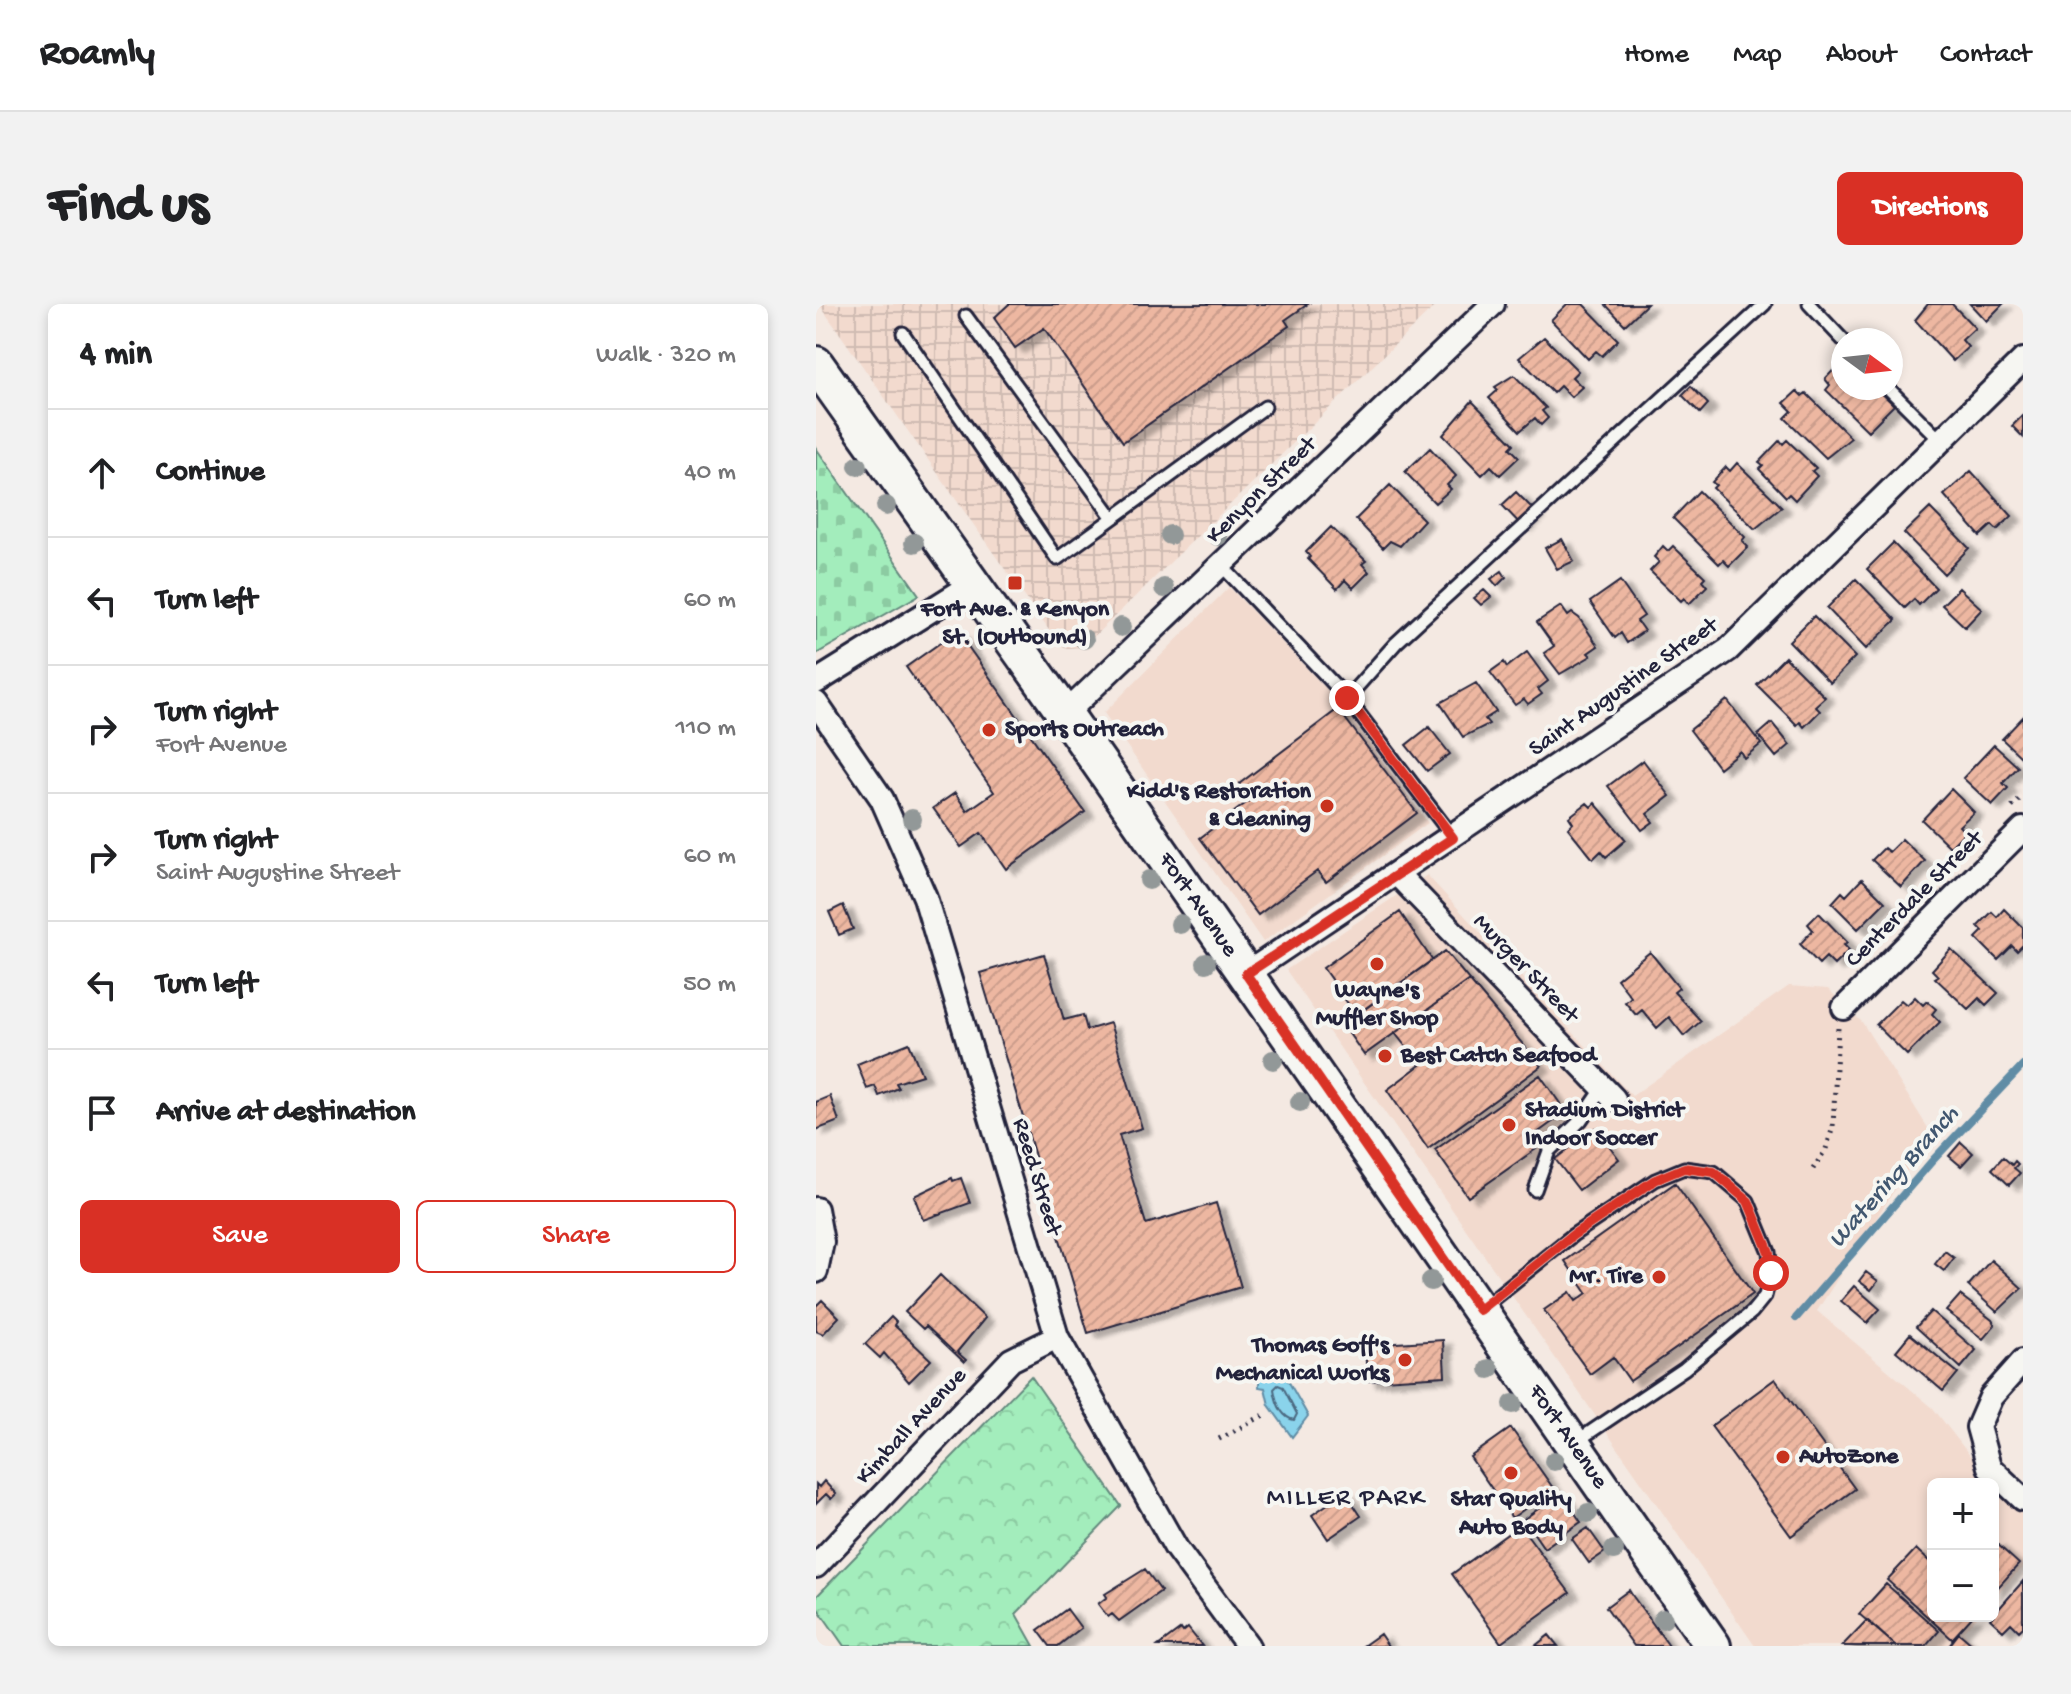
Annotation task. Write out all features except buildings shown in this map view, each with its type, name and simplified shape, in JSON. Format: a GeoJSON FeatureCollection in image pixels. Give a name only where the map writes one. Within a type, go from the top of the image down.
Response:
{"type":"FeatureCollection","features":[{"type":"Feature","properties":{"kind":"main road","name":"Fort Avenue"},"geometry":{"type":"LineString","coordinates":[[816,364],[1065,714],[1713,1646]]}},
{"type":"Feature","properties":{"kind":"street","name":"Kenyon Street"},"geometry":{"type":"LineString","coordinates":[[1065,714],[1493,304]]}},
{"type":"Feature","properties":{"kind":"street","name":"Saint Augustine Street"},"geometry":{"type":"LineString","coordinates":[[1246,974],[1398,875],[1728,650],[2023,360]]}},
{"type":"Feature","properties":{"kind":"street"},"geometry":{"type":"LineString","coordinates":[[816,682],[973,584]]}},
{"type":"Feature","properties":{"kind":"street","name":"Reed Street"},"geometry":{"type":"LineString","coordinates":[[816,703],[882,799],[925,897],[1057,1337],[1176,1548],[1248,1646]]}},
{"type":"Feature","properties":{"kind":"street","name":"Centerdale Street"},"geometry":{"type":"LineString","coordinates":[[1844,1015],[2023,829]]}},
{"type":"Feature","properties":{"kind":"street","name":"Murger Street"},"geometry":{"type":"LineString","coordinates":[[1398,875],[1608,1093]]}},
{"type":"Feature","properties":{"kind":"street"},"geometry":{"type":"LineString","coordinates":[[816,1209],[822,1242],[816,1271]]}},
{"type":"Feature","properties":{"kind":"street","name":"Kimball Avenue"},"geometry":{"type":"LineString","coordinates":[[816,1566],[1011,1360],[1057,1337]]}},
{"type":"Feature","properties":{"kind":"street"},"geometry":{"type":"LineString","coordinates":[[2023,1361],[1991,1397],[1978,1427],[1989,1467],[2023,1499]]}},
{"type":"Feature","properties":{"kind":"lane"},"geometry":{"type":"LineString","coordinates":[[1347,698],[1396,643],[1765,304]]}},
{"type":"Feature","properties":{"kind":"lane"},"geometry":{"type":"LineString","coordinates":[[1809,304],[1832,328]]}},
{"type":"Feature","properties":{"kind":"lane"},"geometry":{"type":"LineString","coordinates":[[966,316],[1113,518]]}},
{"type":"Feature","properties":{"kind":"lane"},"geometry":{"type":"LineString","coordinates":[[903,333],[1057,559],[1265,407]]}},
{"type":"Feature","properties":{"kind":"lane"},"geometry":{"type":"LineString","coordinates":[[1900,400],[1941,441]]}},
{"type":"Feature","properties":{"kind":"lane"},"geometry":{"type":"LineString","coordinates":[[1222,566],[1347,698],[1453,838]]}},
{"type":"Feature","properties":{"kind":"lane"},"geometry":{"type":"LineString","coordinates":[[1535,1190],[1549,1151],[1608,1093]]}},
{"type":"Feature","properties":{"kind":"lane"},"geometry":{"type":"LineString","coordinates":[[1479,1310],[1573,1235],[1655,1180],[1684,1168],[1714,1172],[1748,1201],[1769,1252],[1771,1273],[1765,1296],[1752,1312],[1684,1369],[1574,1443]]}},
{"type":"Feature","properties":{"kind":"path"},"geometry":{"type":"LineString","coordinates":[[1813,1169],[1826,1149],[1833,1127],[1837,1101],[1835,1037],[1844,1015]]}},
{"type":"Feature","properties":{"kind":"path"},"geometry":{"type":"LineString","coordinates":[[1219,1439],[1266,1414]]}},
{"type":"Feature","properties":{"kind":"shaded area"},"geometry":{"type":"Polygon","coordinates":[[[819,304],[1437,304],[1083,647],[1067,648],[1059,644],[999,561],[819,304]]]}},
{"type":"Feature","properties":{"kind":"shaded area"},"geometry":{"type":"Polygon","coordinates":[[[1229,587],[1341,704],[1428,823],[1263,942],[1104,713],[1229,587]]]}},
{"type":"Feature","properties":{"kind":"shaded area"},"geometry":{"type":"Polygon","coordinates":[[[1427,875],[1632,1096],[1789,986],[1828,989],[1862,1022],[1931,1133],[1817,1311],[1933,1408],[1987,1478],[1927,1478],[1927,1622],[1972,1622],[1963,1632],[1977,1646],[1755,1646],[1286,970],[1427,875]]]}},
{"type":"Feature","properties":{"kind":"shaded area"},"geometry":{"type":"Polygon","coordinates":[[[1999,1491],[2023,1514],[2023,1566],[1999,1592],[1999,1491]]]}},
{"type":"Feature","properties":{"kind":"green space"},"geometry":{"type":"Polygon","coordinates":[[[816,448],[919,595],[816,654],[816,448]]]}},
{"type":"Feature","properties":{"kind":"green space"},"geometry":{"type":"Polygon","coordinates":[[[1031,1376],[1121,1506],[1016,1614],[1034,1646],[844,1646],[816,1606],[816,1597],[1031,1376]]]}},
{"type":"Feature","properties":{"kind":"water"},"geometry":{"type":"Polygon","coordinates":[[[1286,1377],[1308,1416],[1292,1437],[1269,1405],[1265,1388],[1259,1387],[1259,1378],[1286,1377]]]}},
{"type":"Feature","properties":{"kind":"waterway","name":"Watering Branch"},"geometry":{"type":"LineString","coordinates":[[1796,1318],[1933,1160],[2023,1065]]}},
{"type":"Feature","properties":{"kind":"place","name":"Fort Ave. & Kenyon St. (Outbound)"},"geometry":{"type":"Point","coordinates":[1015,583]}},
{"type":"Feature","properties":{"kind":"place","name":"Sports Outreach"},"geometry":{"type":"Point","coordinates":[989,730]}},
{"type":"Feature","properties":{"kind":"place","name":"Kidd's Restoration & Cleaning"},"geometry":{"type":"Point","coordinates":[1327,806]}},
{"type":"Feature","properties":{"kind":"place","name":"Wayne's Muffler Shop"},"geometry":{"type":"Point","coordinates":[1377,964]}},
{"type":"Feature","properties":{"kind":"place","name":"Best Catch Seafood"},"geometry":{"type":"Point","coordinates":[1385,1056]}},
{"type":"Feature","properties":{"kind":"place","name":"Stadium District Indoor Soccer"},"geometry":{"type":"Point","coordinates":[1509,1125]}},
{"type":"Feature","properties":{"kind":"place","name":"Mr. Tire"},"geometry":{"type":"Point","coordinates":[1659,1277]}},
{"type":"Feature","properties":{"kind":"place","name":"Thomas Goff's Mechanical Works"},"geometry":{"type":"Point","coordinates":[1405,1360]}},
{"type":"Feature","properties":{"kind":"place","name":"AutoZone"},"geometry":{"type":"Point","coordinates":[1783,1457]}},
{"type":"Feature","properties":{"kind":"place","name":"Star Quality Auto Body"},"geometry":{"type":"Point","coordinates":[1511,1473]}},
{"type":"Feature","properties":{"kind":"district","name":"MILLER PARK"},"geometry":{"type":"Point","coordinates":[1346,1499]}},
{"type":"Feature","properties":{"kind":"route"},"geometry":{"type":"LineString","coordinates":[[1347,698],[1453,838],[1246,974],[1479,1310],[1573,1235],[1655,1180],[1684,1168],[1714,1172],[1748,1201],[1761,1226],[1769,1252],[1771,1273]]}}]}
